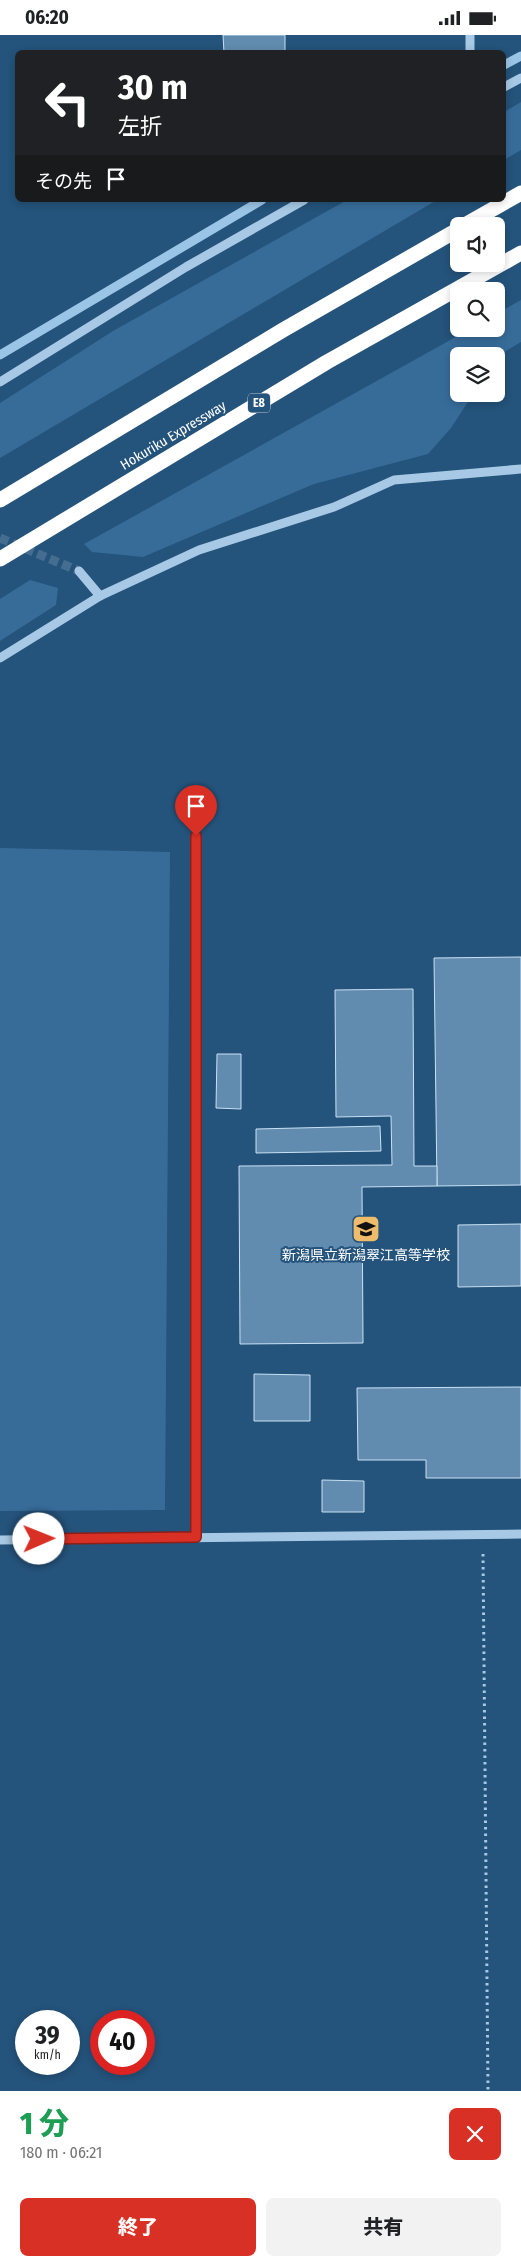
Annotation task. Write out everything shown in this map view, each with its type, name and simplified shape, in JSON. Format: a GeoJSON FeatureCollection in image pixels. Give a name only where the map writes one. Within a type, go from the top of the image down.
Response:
{"type":"FeatureCollection","features":[{"type":"Feature","properties":{"kind":"highway"},"geometry":{"type":"LineString","coordinates":[[506,202],[521,193]]}},
{"type":"Feature","properties":{"kind":"highway"},"geometry":{"type":"LineString","coordinates":[[479,217],[505,202]]}},
{"type":"Feature","properties":{"kind":"highway"},"geometry":{"type":"LineString","coordinates":[[0,500],[274,335],[450,234]]}},
{"type":"Feature","properties":{"kind":"highway","name":"Hokuriku Expressway"},"geometry":{"type":"LineString","coordinates":[[0,559],[327,362],[521,253]]}},
{"type":"Feature","properties":{"kind":"street"},"geometry":{"type":"LineString","coordinates":[[470,35],[470,50]]}},
{"type":"Feature","properties":{"kind":"street"},"geometry":{"type":"LineString","coordinates":[[506,86],[521,78]]}},
{"type":"Feature","properties":{"kind":"street"},"geometry":{"type":"LineString","coordinates":[[0,382],[186,267],[300,202]]}},
{"type":"Feature","properties":{"kind":"street"},"geometry":{"type":"LineString","coordinates":[[0,658],[100,595],[199,550],[334,507],[394,480],[521,469]]}},
{"type":"Feature","properties":{"kind":"street"},"geometry":{"type":"LineString","coordinates":[[79,571],[100,595]]}},
{"type":"Feature","properties":{"kind":"street"},"geometry":{"type":"LineString","coordinates":[[196,836],[196,1537]]}},
{"type":"Feature","properties":{"kind":"street"},"geometry":{"type":"LineString","coordinates":[[0,1540],[521,1534]]}},
{"type":"Feature","properties":{"kind":"path"},"geometry":{"type":"LineString","coordinates":[[483,1535],[488,2091]]}},
{"type":"Feature","properties":{"kind":"shaded area"},"geometry":{"type":"Polygon","coordinates":[[[521,102],[521,150],[506,159],[506,111],[521,102]]]}},
{"type":"Feature","properties":{"kind":"shaded area"},"geometry":{"type":"Polygon","coordinates":[[[343,202],[434,202],[0,458],[0,403],[113,331],[343,202]]]}},
{"type":"Feature","properties":{"kind":"shaded area"},"geometry":{"type":"Polygon","coordinates":[[[521,300],[521,342],[505,352],[505,347],[450,347],[450,402],[468,402],[451,428],[428,454],[314,484],[143,557],[92,552],[84,544],[456,337],[505,337],[505,309],[521,300]]]}},
{"type":"Feature","properties":{"kind":"shaded area"},"geometry":{"type":"Polygon","coordinates":[[[30,580],[58,588],[56,605],[0,641],[0,599],[30,580]]]}},
{"type":"Feature","properties":{"kind":"shaded area"},"geometry":{"type":"Polygon","coordinates":[[[0,848],[170,852],[165,1510],[0,1511],[0,848]]]}},
{"type":"Feature","properties":{"kind":"building"},"geometry":{"type":"Polygon","coordinates":[[[223,35],[285,35],[285,50],[224,50],[223,35]]]}},
{"type":"Feature","properties":{"kind":"building"},"geometry":{"type":"Polygon","coordinates":[[[521,957],[521,1185],[437,1186],[434,958],[521,957]]]}},
{"type":"Feature","properties":{"kind":"building"},"geometry":{"type":"Polygon","coordinates":[[[413,989],[414,1166],[437,1166],[437,1186],[362,1187],[363,1343],[240,1344],[239,1166],[392,1165],[391,1116],[336,1117],[335,990],[413,989]]]}},
{"type":"Feature","properties":{"kind":"building"},"geometry":{"type":"Polygon","coordinates":[[[217,1054],[241,1054],[241,1109],[216,1108],[217,1054]]]}},
{"type":"Feature","properties":{"kind":"building"},"geometry":{"type":"Polygon","coordinates":[[[380,1126],[381,1151],[256,1153],[256,1129],[380,1126]]]}},
{"type":"Feature","properties":{"kind":"building"},"geometry":{"type":"Polygon","coordinates":[[[521,1224],[521,1286],[458,1287],[458,1225],[521,1224]]]}},
{"type":"Feature","properties":{"kind":"building"},"geometry":{"type":"Polygon","coordinates":[[[254,1374],[310,1375],[310,1421],[254,1421],[254,1374]]]}},
{"type":"Feature","properties":{"kind":"building"},"geometry":{"type":"Polygon","coordinates":[[[521,1387],[521,1478],[426,1478],[426,1460],[358,1460],[357,1388],[521,1387]]]}},
{"type":"Feature","properties":{"kind":"building"},"geometry":{"type":"Polygon","coordinates":[[[322,1480],[364,1481],[364,1512],[322,1512],[322,1480]]]}},
{"type":"Feature","properties":{"kind":"waterway"},"geometry":{"type":"LineString","coordinates":[[506,64],[521,56]]}},
{"type":"Feature","properties":{"kind":"waterway"},"geometry":{"type":"LineString","coordinates":[[0,355],[259,202]]}},
{"type":"Feature","properties":{"kind":"tunnel"},"geometry":{"type":"LineString","coordinates":[[0,538],[79,571]]}},
{"type":"Feature","properties":{"kind":"place","name":"新潟県立新潟翠江高等学校"},"geometry":{"type":"Point","coordinates":[366,1229]}},
{"type":"Feature","properties":{"kind":"route"},"geometry":{"type":"LineString","coordinates":[[39,1539],[196,1537],[196,836]]}}]}
